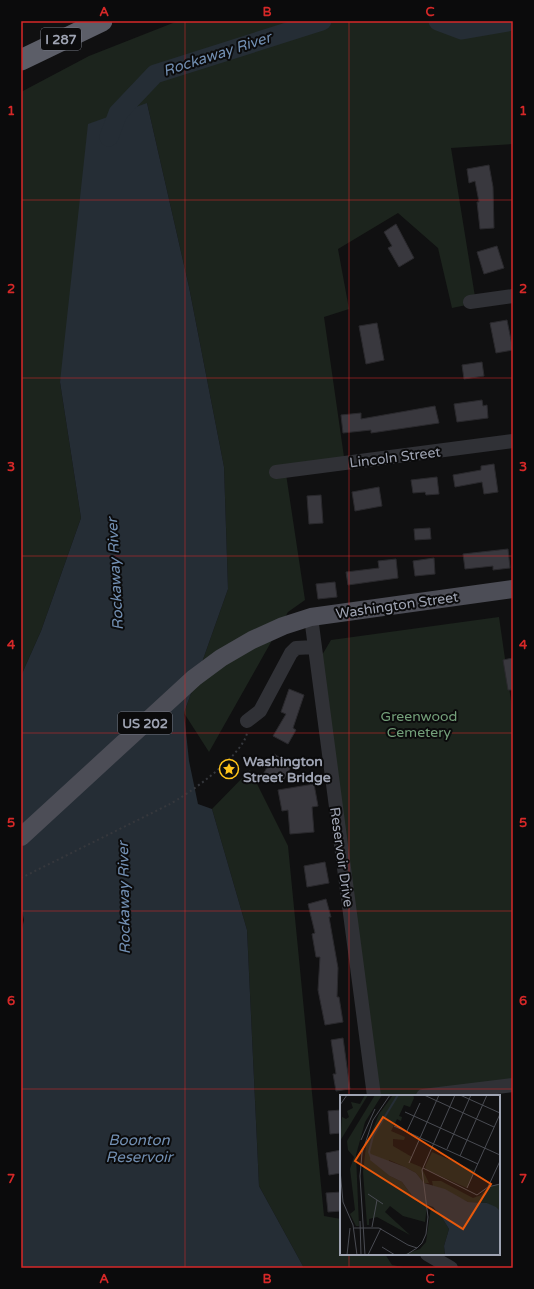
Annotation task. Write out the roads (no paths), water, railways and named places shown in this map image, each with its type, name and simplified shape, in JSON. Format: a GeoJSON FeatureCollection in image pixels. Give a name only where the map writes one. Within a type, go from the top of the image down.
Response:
{"type":"FeatureCollection","features":[{"type":"Feature","properties":{"kind":"highway","name":"I 287"},"geometry":{"type":"LineString","coordinates":[[21,60],[102,21]]}},
{"type":"Feature","properties":{"kind":"main road","name":"Washington Street"},"geometry":{"type":"LineString","coordinates":[[21,837],[194,678],[237,648],[283,626],[311,617],[513,589]]}},
{"type":"Feature","properties":{"kind":"street"},"geometry":{"type":"LineString","coordinates":[[470,302],[513,296]]}},
{"type":"Feature","properties":{"kind":"street","name":"Lincoln Street"},"geometry":{"type":"LineString","coordinates":[[276,472],[513,441]]}},
{"type":"Feature","properties":{"kind":"street","name":"Reservoir Drive"},"geometry":{"type":"LineString","coordinates":[[311,617],[374,1095]]}},
{"type":"Feature","properties":{"kind":"street"},"geometry":{"type":"LineString","coordinates":[[247,721],[260,711],[291,653],[296,648],[305,646],[315,647]]}},
{"type":"Feature","properties":{"kind":"street"},"geometry":{"type":"LineString","coordinates":[[431,1095],[513,1085]]}},
{"type":"Feature","properties":{"kind":"street"},"geometry":{"type":"LineString","coordinates":[[430,1255],[451,1268]]}},
{"type":"Feature","properties":{"kind":"water","name":"Boonton Reservoir"},"geometry":{"type":"Polygon","coordinates":[[[147,103],[189,287],[224,467],[228,589],[184,713],[189,761],[198,804],[212,809],[247,930],[259,1186],[304,1268],[21,1268],[21,933],[24,920],[21,906],[21,676],[41,631],[81,518],[60,382],[88,124],[147,103]]]}},
{"type":"Feature","properties":{"kind":"waterway","name":"Rockaway River"},"geometry":{"type":"LineString","coordinates":[[109,137],[118,113],[155,74],[322,21]]}},
{"type":"Feature","properties":{"kind":"waterway","name":"Rockaway River"},"geometry":{"type":"LineString","coordinates":[[438,21],[462,30],[513,21]]}},
{"type":"Feature","properties":{"kind":"place","name":"Washington Street Bridge"},"geometry":{"type":"Point","coordinates":[229,769]}},
{"type":"Feature","properties":{"kind":"park label","name":"Greenwood Cemetery"},"geometry":{"type":"Point","coordinates":[419,724]}}]}
